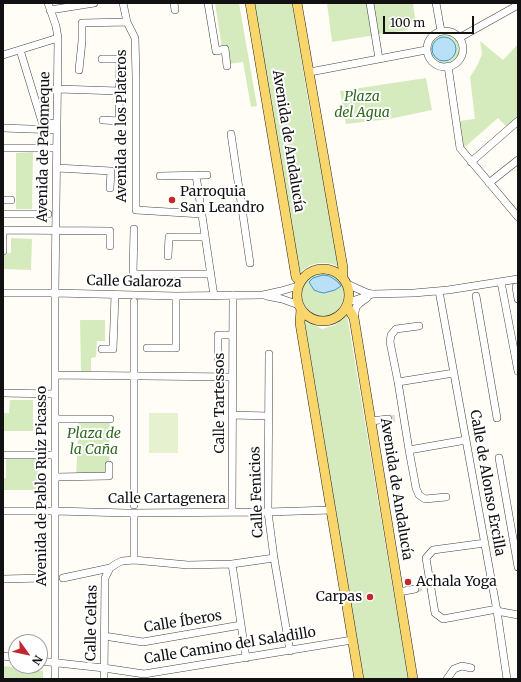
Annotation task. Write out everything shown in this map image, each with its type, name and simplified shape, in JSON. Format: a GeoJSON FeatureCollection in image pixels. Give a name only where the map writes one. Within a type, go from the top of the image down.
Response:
{"type":"FeatureCollection","features":[{"type":"Feature","properties":{"kind":"main road","name":"Avenida de Andalucía"},"geometry":{"type":"LineString","coordinates":[[250,3],[296,277],[299,284]]}},
{"type":"Feature","properties":{"kind":"main road"},"geometry":{"type":"LineString","coordinates":[[297,3],[345,281],[350,293],[348,304],[343,313],[336,318],[321,322],[306,316],[300,307],[296,296],[299,284],[306,275],[313,270],[321,268],[329,269],[336,272],[345,281]]}},
{"type":"Feature","properties":{"kind":"main road","name":"Avenida de Andalucía"},"geometry":{"type":"LineString","coordinates":[[348,304],[354,318],[413,679]]}},
{"type":"Feature","properties":{"kind":"main road"},"geometry":{"type":"LineString","coordinates":[[300,307],[300,323],[359,679]]}},
{"type":"Feature","properties":{"kind":"street"},"geometry":{"type":"LineString","coordinates":[[49,7],[94,3]]}},
{"type":"Feature","properties":{"kind":"street","name":"Avenida de los Plateros"},"geometry":{"type":"LineString","coordinates":[[123,3],[127,22],[135,38],[136,210],[202,214]]}},
{"type":"Feature","properties":{"kind":"street"},"geometry":{"type":"LineString","coordinates":[[208,3],[216,51],[224,49],[227,66]]}},
{"type":"Feature","properties":{"kind":"street"},"geometry":{"type":"LineString","coordinates":[[370,3],[379,58]]}},
{"type":"Feature","properties":{"kind":"street"},"geometry":{"type":"LineString","coordinates":[[436,3],[441,31]]}},
{"type":"Feature","properties":{"kind":"street"},"geometry":{"type":"LineString","coordinates":[[460,38],[518,4]]}},
{"type":"Feature","properties":{"kind":"street","name":"Avenida de Palomeque"},"geometry":{"type":"LineString","coordinates":[[49,7],[56,26],[58,38],[55,293]]}},
{"type":"Feature","properties":{"kind":"street"},"geometry":{"type":"LineString","coordinates":[[79,70],[82,23],[127,22]]}},
{"type":"Feature","properties":{"kind":"street"},"geometry":{"type":"LineString","coordinates":[[446,30],[456,34],[460,38],[463,50],[458,60],[454,64],[443,67],[434,63],[430,59],[426,50],[427,44],[436,33],[446,30]]}},
{"type":"Feature","properties":{"kind":"street"},"geometry":{"type":"LineString","coordinates":[[3,55],[58,38]]}},
{"type":"Feature","properties":{"kind":"street"},"geometry":{"type":"LineString","coordinates":[[20,50],[42,122],[57,127]]}},
{"type":"Feature","properties":{"kind":"street"},"geometry":{"type":"LineString","coordinates":[[310,72],[426,50]]}},
{"type":"Feature","properties":{"kind":"street"},"geometry":{"type":"LineString","coordinates":[[102,59],[120,59],[119,120],[103,120]]}},
{"type":"Feature","properties":{"kind":"street"},"geometry":{"type":"LineString","coordinates":[[448,66],[460,148],[518,217]]}},
{"type":"Feature","properties":{"kind":"street"},"geometry":{"type":"LineString","coordinates":[[58,89],[119,91]]}},
{"type":"Feature","properties":{"kind":"street"},"geometry":{"type":"LineString","coordinates":[[471,162],[518,121]]}},
{"type":"Feature","properties":{"kind":"street"},"geometry":{"type":"LineString","coordinates":[[3,128],[57,127]]}},
{"type":"Feature","properties":{"kind":"street"},"geometry":{"type":"LineString","coordinates":[[231,134],[250,263]]}},
{"type":"Feature","properties":{"kind":"street"},"geometry":{"type":"LineString","coordinates":[[3,148],[57,148]]}},
{"type":"Feature","properties":{"kind":"street"},"geometry":{"type":"LineString","coordinates":[[489,182],[518,160]]}},
{"type":"Feature","properties":{"kind":"street"},"geometry":{"type":"LineString","coordinates":[[57,168],[111,171],[110,188]]}},
{"type":"Feature","properties":{"kind":"street"},"geometry":{"type":"LineString","coordinates":[[160,176],[207,175]]}},
{"type":"Feature","properties":{"kind":"street"},"geometry":{"type":"LineString","coordinates":[[196,176],[214,296]]}},
{"type":"Feature","properties":{"kind":"street"},"geometry":{"type":"LineString","coordinates":[[3,200],[11,200]]}},
{"type":"Feature","properties":{"kind":"street"},"geometry":{"type":"LineString","coordinates":[[3,214],[48,214]]}},
{"type":"Feature","properties":{"kind":"street"},"geometry":{"type":"LineString","coordinates":[[134,229],[133,274],[211,274]]}},
{"type":"Feature","properties":{"kind":"street"},"geometry":{"type":"LineString","coordinates":[[3,251],[3,230],[110,231],[110,246]]}},
{"type":"Feature","properties":{"kind":"street"},"geometry":{"type":"LineString","coordinates":[[168,256],[169,237],[206,238]]}},
{"type":"Feature","properties":{"kind":"street"},"geometry":{"type":"LineString","coordinates":[[345,281],[367,293],[372,294],[439,291],[518,279]]}},
{"type":"Feature","properties":{"kind":"street"},"geometry":{"type":"LineString","coordinates":[[501,282],[516,346],[518,371]]}},
{"type":"Feature","properties":{"kind":"street","name":"Calle Galaroza"},"geometry":{"type":"LineString","coordinates":[[265,295],[299,284]]}},
{"type":"Feature","properties":{"kind":"street"},"geometry":{"type":"LineString","coordinates":[[516,287],[518,300]]}},
{"type":"Feature","properties":{"kind":"street","name":"Calle de Alonso Ercilla"},"geometry":{"type":"LineString","coordinates":[[439,291],[497,610],[507,679]]}},
{"type":"Feature","properties":{"kind":"street","name":"Calle Galaroza"},"geometry":{"type":"LineString","coordinates":[[3,293],[176,296],[265,295],[282,299],[300,307]]}},
{"type":"Feature","properties":{"kind":"street","name":"Avenida de Pablo Ruiz Picasso"},"geometry":{"type":"LineString","coordinates":[[55,293],[55,679]]}},
{"type":"Feature","properties":{"kind":"street"},"geometry":{"type":"LineString","coordinates":[[348,304],[372,294]]}},
{"type":"Feature","properties":{"kind":"street"},"geometry":{"type":"LineString","coordinates":[[354,318],[355,310],[358,305],[372,294]]}},
{"type":"Feature","properties":{"kind":"street"},"geometry":{"type":"LineString","coordinates":[[102,349],[113,349],[115,295]]}},
{"type":"Feature","properties":{"kind":"street","name":"Calle Tartessos"},"geometry":{"type":"LineString","coordinates":[[232,512],[233,295]]}},
{"type":"Feature","properties":{"kind":"street"},"geometry":{"type":"LineString","coordinates":[[148,348],[176,348],[176,296]]}},
{"type":"Feature","properties":{"kind":"street"},"geometry":{"type":"LineString","coordinates":[[476,296],[497,418]]}},
{"type":"Feature","properties":{"kind":"street"},"geometry":{"type":"LineString","coordinates":[[134,302],[134,505]]}},
{"type":"Feature","properties":{"kind":"street"},"geometry":{"type":"LineString","coordinates":[[420,326],[396,329],[391,335],[390,342],[398,382],[401,417],[416,488],[419,495],[425,499],[446,497]]}},
{"type":"Feature","properties":{"kind":"street"},"geometry":{"type":"LineString","coordinates":[[218,358],[218,335],[233,335]]}},
{"type":"Feature","properties":{"kind":"street","name":"Calle Fenicios"},"geometry":{"type":"LineString","coordinates":[[269,354],[268,512],[274,558],[290,651]]}},
{"type":"Feature","properties":{"kind":"street"},"geometry":{"type":"LineString","coordinates":[[398,382],[454,373]]}},
{"type":"Feature","properties":{"kind":"street"},"geometry":{"type":"LineString","coordinates":[[55,375],[233,376]]}},
{"type":"Feature","properties":{"kind":"street"},"geometry":{"type":"LineString","coordinates":[[3,393],[55,394]]}},
{"type":"Feature","properties":{"kind":"street"},"geometry":{"type":"LineString","coordinates":[[233,415],[268,416]]}},
{"type":"Feature","properties":{"kind":"street"},"geometry":{"type":"LineString","coordinates":[[55,419],[110,419]]}},
{"type":"Feature","properties":{"kind":"street"},"geometry":{"type":"LineString","coordinates":[[371,421],[388,419]]}},
{"type":"Feature","properties":{"kind":"street"},"geometry":{"type":"LineString","coordinates":[[409,450],[466,440]]}},
{"type":"Feature","properties":{"kind":"street"},"geometry":{"type":"LineString","coordinates":[[3,455],[55,455]]}},
{"type":"Feature","properties":{"kind":"street"},"geometry":{"type":"LineString","coordinates":[[499,458],[518,566]]}},
{"type":"Feature","properties":{"kind":"street"},"geometry":{"type":"LineString","coordinates":[[55,477],[109,476],[109,465]]}},
{"type":"Feature","properties":{"kind":"street","name":"Calle Cartagenera"},"geometry":{"type":"LineString","coordinates":[[3,511],[127,513],[331,510]]}},
{"type":"Feature","properties":{"kind":"street"},"geometry":{"type":"LineString","coordinates":[[134,516],[134,560]]}},
{"type":"Feature","properties":{"kind":"street"},"geometry":{"type":"LineString","coordinates":[[485,543],[433,550],[426,558],[428,587],[435,613],[443,619],[497,610],[518,615]]}},
{"type":"Feature","properties":{"kind":"street"},"geometry":{"type":"LineString","coordinates":[[63,578],[110,568],[122,561],[134,560],[188,565],[232,564],[274,558]]}},
{"type":"Feature","properties":{"kind":"street"},"geometry":{"type":"LineString","coordinates":[[232,564],[246,658]]}},
{"type":"Feature","properties":{"kind":"street","name":"Calle Celtas"},"geometry":{"type":"LineString","coordinates":[[104,679],[105,578],[110,568]]}},
{"type":"Feature","properties":{"kind":"street"},"geometry":{"type":"LineString","coordinates":[[3,579],[44,578]]}},
{"type":"Feature","properties":{"kind":"street"},"geometry":{"type":"LineString","coordinates":[[399,592],[415,589]]}},
{"type":"Feature","properties":{"kind":"street","name":"Calle Íberos"},"geometry":{"type":"LineString","coordinates":[[104,636],[143,642],[241,625]]}},
{"type":"Feature","properties":{"kind":"street","name":"Calle Camino del Saladillo"},"geometry":{"type":"LineString","coordinates":[[48,662],[144,674],[352,640]]}},
{"type":"Feature","properties":{"kind":"street"},"geometry":{"type":"LineString","coordinates":[[447,679],[454,669],[462,666],[470,668]]}},
{"type":"Feature","properties":{"kind":"green space"},"geometry":{"type":"Polygon","coordinates":[[[215,3],[239,3],[257,106],[251,107],[243,62],[228,64],[222,48],[215,3]]]}},
{"type":"Feature","properties":{"kind":"green space"},"geometry":{"type":"Polygon","coordinates":[[[253,3],[292,3],[311,118],[341,268],[332,264],[319,263],[310,265],[298,274],[253,3]]]}},
{"type":"Feature","properties":{"kind":"green space"},"geometry":{"type":"Polygon","coordinates":[[[327,3],[413,3],[415,18],[407,30],[332,42],[327,3]]]}},
{"type":"Feature","properties":{"kind":"green space"},"geometry":{"type":"Polygon","coordinates":[[[445,32],[457,37],[462,49],[457,61],[445,66],[433,61],[428,49],[433,37],[445,32]]]}},
{"type":"Feature","properties":{"kind":"green space"},"geometry":{"type":"Polygon","coordinates":[[[480,41],[503,60],[518,44],[518,117],[507,127],[498,118],[465,147],[462,144],[459,121],[475,119],[470,77],[482,54],[480,41]]]}},
{"type":"Feature","properties":{"kind":"green space","name":"Plaza del Agua"},"geometry":{"type":"Polygon","coordinates":[[[426,78],[432,110],[389,119],[346,124],[340,91],[426,78]]]}},
{"type":"Feature","properties":{"kind":"green space"},"geometry":{"type":"Polygon","coordinates":[[[33,152],[32,209],[16,209],[16,153],[33,152]]]}},
{"type":"Feature","properties":{"kind":"green space"},"geometry":{"type":"Polygon","coordinates":[[[11,238],[32,239],[31,270],[3,269],[3,253],[11,253],[11,238]]]}},
{"type":"Feature","properties":{"kind":"green space"},"geometry":{"type":"Polygon","coordinates":[[[319,274],[327,274],[335,277],[341,283],[344,295],[341,307],[335,313],[327,316],[319,316],[311,313],[305,307],[302,299],[302,291],[305,283],[311,277],[319,274]]]}},
{"type":"Feature","properties":{"kind":"green space"},"geometry":{"type":"Polygon","coordinates":[[[347,315],[408,679],[363,679],[304,320],[322,329],[335,325],[347,315]]]}},
{"type":"Feature","properties":{"kind":"green space"},"geometry":{"type":"Polygon","coordinates":[[[80,320],[105,320],[105,341],[97,341],[96,357],[91,358],[91,371],[81,371],[80,320]]]}},
{"type":"Feature","properties":{"kind":"green space"},"geometry":{"type":"Polygon","coordinates":[[[10,400],[33,400],[33,431],[3,431],[3,413],[9,413],[10,400]]]}},
{"type":"Feature","properties":{"kind":"green space"},"geometry":{"type":"Polygon","coordinates":[[[149,413],[178,413],[178,453],[149,453],[149,413]]]}},
{"type":"Feature","properties":{"kind":"green space","name":"Plaza de la Caña"},"geometry":{"type":"Polygon","coordinates":[[[79,419],[110,419],[109,476],[76,477],[79,419]]]}},
{"type":"Feature","properties":{"kind":"green space"},"geometry":{"type":"Polygon","coordinates":[[[6,459],[38,459],[38,490],[3,490],[3,478],[6,478],[6,459]]]}},
{"type":"Feature","properties":{"kind":"green space"},"geometry":{"type":"Polygon","coordinates":[[[3,666],[8,667],[8,674],[43,674],[43,679],[3,679],[3,666]]]}},
{"type":"Feature","properties":{"kind":"water"},"geometry":{"type":"Polygon","coordinates":[[[444,37],[453,40],[456,49],[453,58],[444,61],[435,58],[432,49],[435,40],[444,37]]]}},
{"type":"Feature","properties":{"kind":"water"},"geometry":{"type":"Polygon","coordinates":[[[323,275],[334,279],[341,286],[335,290],[324,293],[314,290],[309,282],[313,278],[323,275]]]}},
{"type":"Feature","properties":{"kind":"tunnel"},"geometry":{"type":"LineString","coordinates":[[388,419],[397,418]]}},
{"type":"Feature","properties":{"kind":"tunnel"},"geometry":{"type":"LineString","coordinates":[[415,589],[426,587]]}},
{"type":"Feature","properties":{"kind":"place","name":"Parroquia San Leandro"},"geometry":{"type":"Point","coordinates":[172,200]}},
{"type":"Feature","properties":{"kind":"place","name":"Achala Yoga"},"geometry":{"type":"Point","coordinates":[408,582]}},
{"type":"Feature","properties":{"kind":"place","name":"Carpas"},"geometry":{"type":"Point","coordinates":[370,597]}}]}
